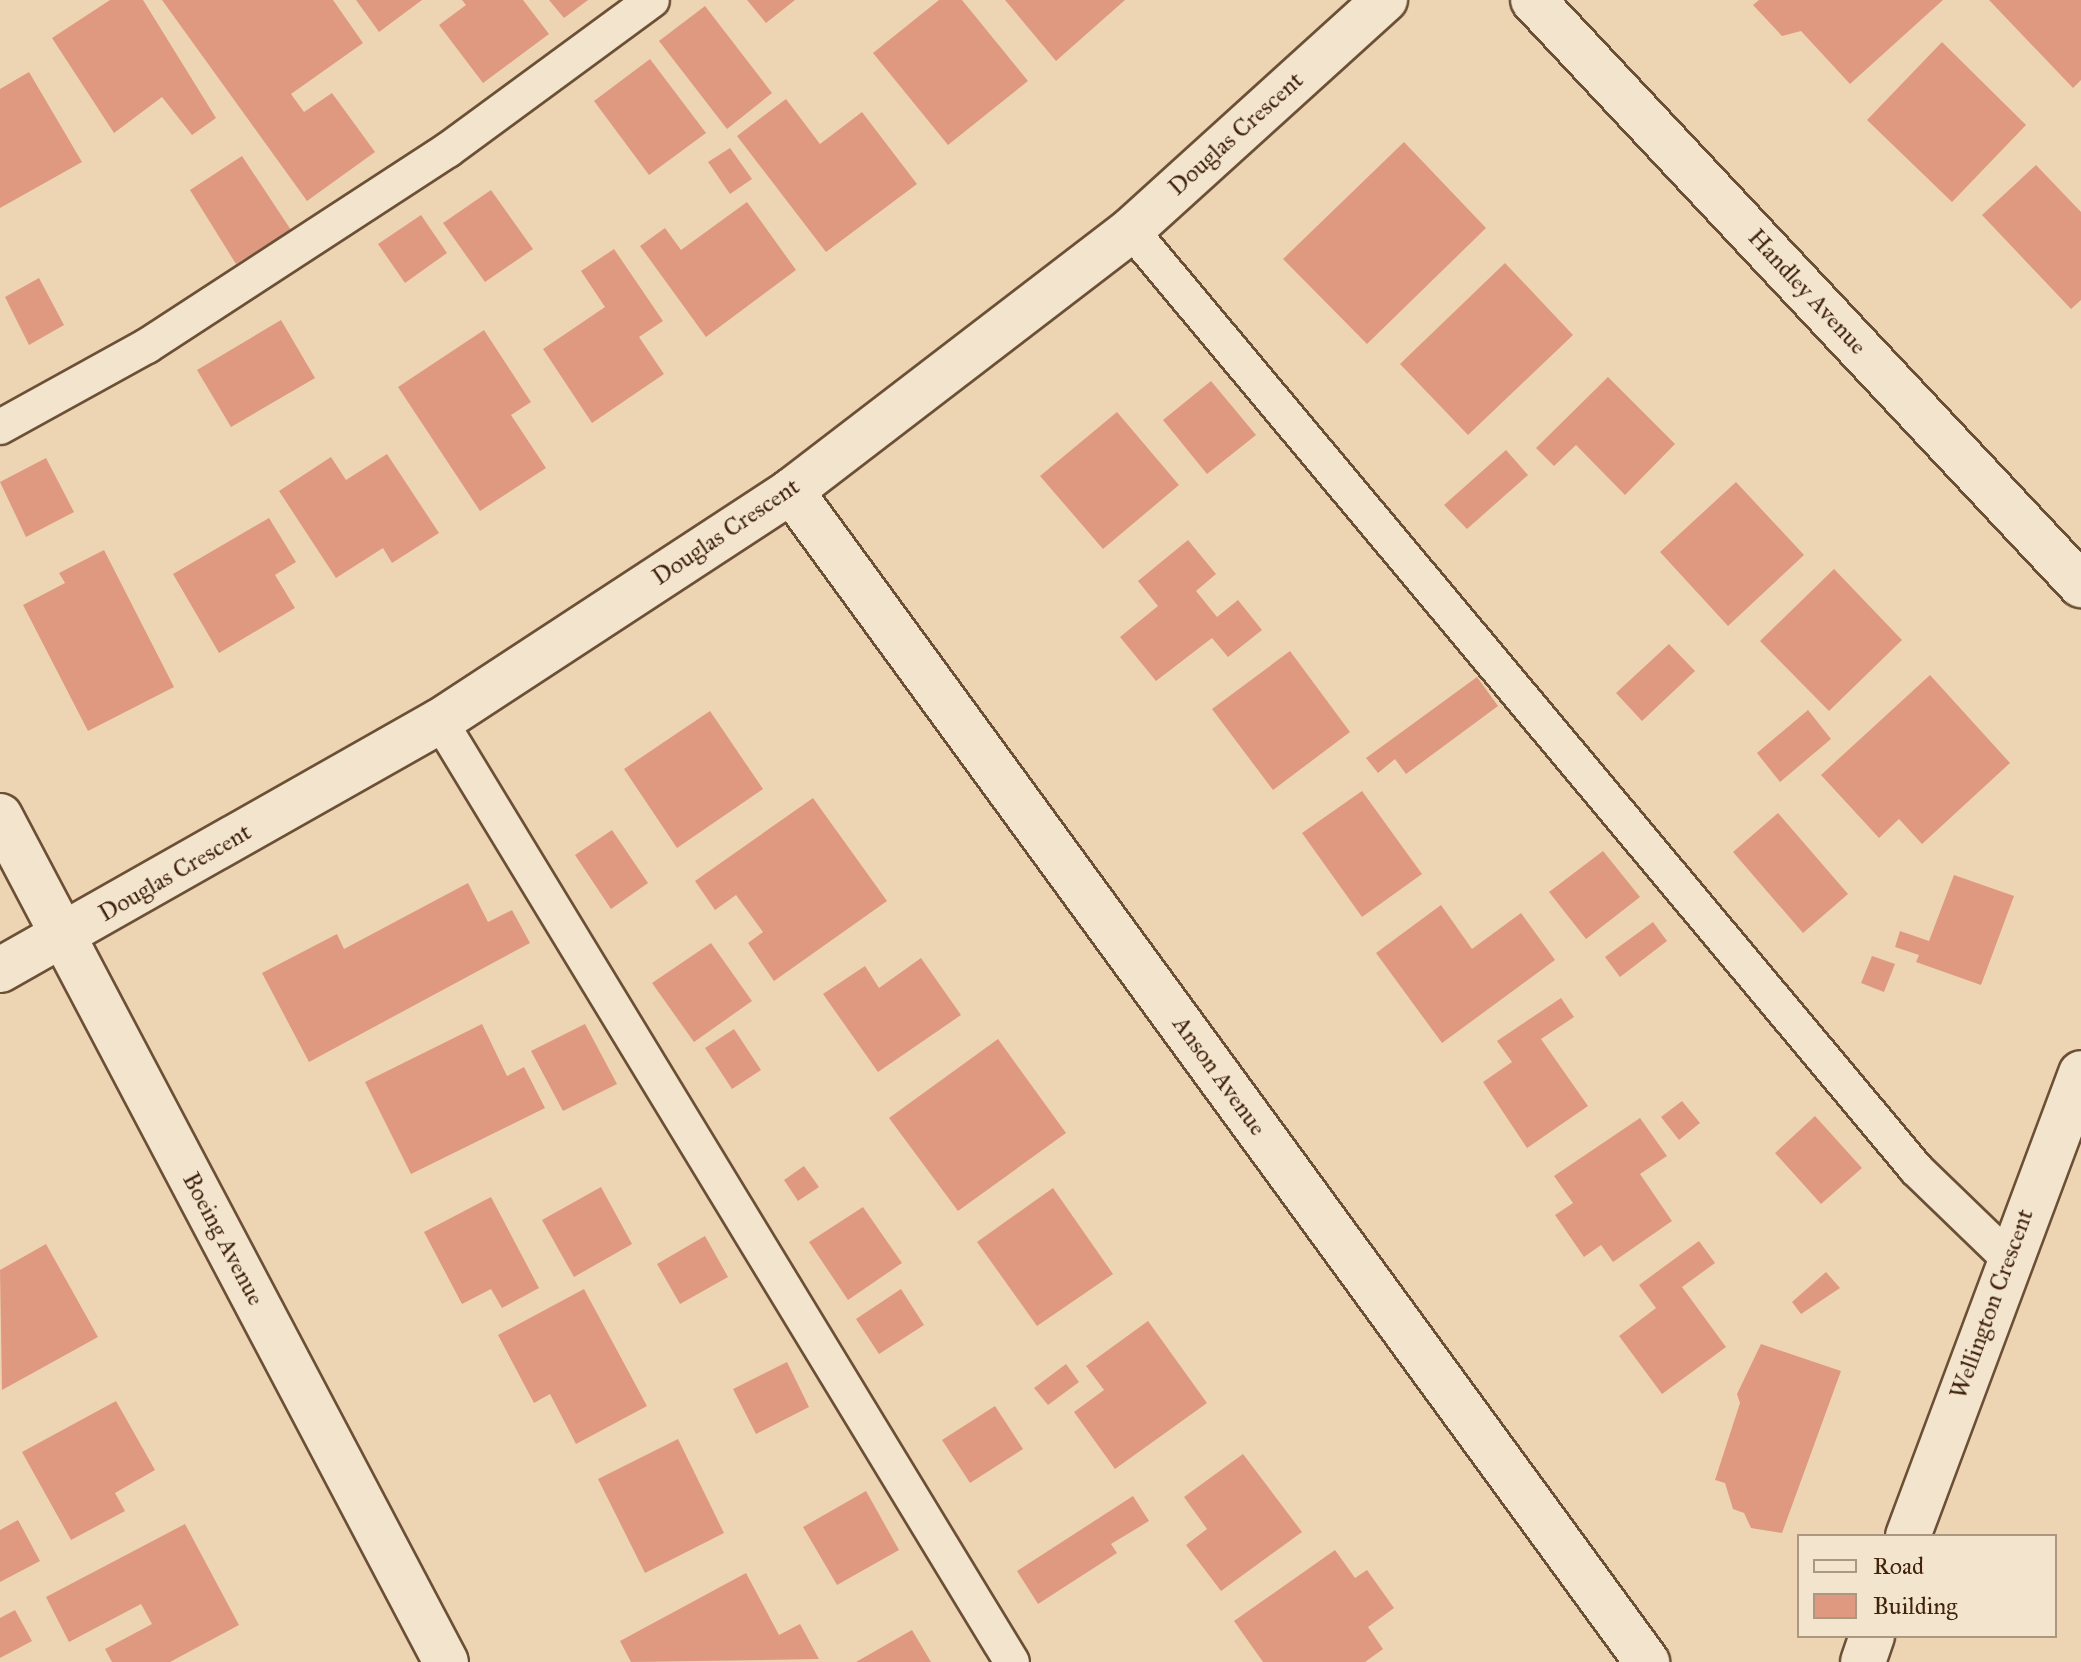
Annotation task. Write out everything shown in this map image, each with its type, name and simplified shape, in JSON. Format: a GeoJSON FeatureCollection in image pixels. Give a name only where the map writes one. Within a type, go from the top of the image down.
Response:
{"type":"FeatureCollection","features":[{"type":"Feature","properties":{"kind":"street","name":"Douglas Crescent"},"geometry":{"type":"LineString","coordinates":[[0,970],[63,938],[440,721],[791,491],[1131,230],[1385,0]]}},
{"type":"Feature","properties":{"kind":"street","name":"Handley Avenue"},"geometry":{"type":"LineString","coordinates":[[1533,0],[2081,585]]}},
{"type":"Feature","properties":{"kind":"street","name":"Anson Avenue"},"geometry":{"type":"LineString","coordinates":[[791,491],[1647,1662]]}},
{"type":"Feature","properties":{"kind":"street","name":"Boeing Avenue"},"geometry":{"type":"LineString","coordinates":[[0,816],[446,1662]]}},
{"type":"Feature","properties":{"kind":"street","name":"Wellington Crescent"},"geometry":{"type":"LineString","coordinates":[[1909,1534],[2007,1257],[2081,1073]]}},
{"type":"Feature","properties":{"kind":"street"},"geometry":{"type":"LineString","coordinates":[[1863,1662],[1871,1638]]}},
{"type":"Feature","properties":{"kind":"lane"},"geometry":{"type":"LineString","coordinates":[[0,427],[147,346],[435,159],[652,0]]}},
{"type":"Feature","properties":{"kind":"lane"},"geometry":{"type":"LineString","coordinates":[[1131,230],[1916,1169],[2007,1257]]}},
{"type":"Feature","properties":{"kind":"lane"},"geometry":{"type":"LineString","coordinates":[[440,721],[1012,1662]]}},
{"type":"Feature","properties":{"kind":"building"},"geometry":{"type":"Polygon","coordinates":[[[110,0],[143,0],[216,118],[192,135],[162,97],[114,133],[52,38],[110,0]]]}},
{"type":"Feature","properties":{"kind":"building"},"geometry":{"type":"Polygon","coordinates":[[[162,0],[333,0],[363,43],[291,94],[304,112],[332,93],[375,152],[307,201],[162,0]]]}},
{"type":"Feature","properties":{"kind":"building"},"geometry":{"type":"Polygon","coordinates":[[[356,0],[422,0],[379,32],[356,0]]]}},
{"type":"Feature","properties":{"kind":"building"},"geometry":{"type":"Polygon","coordinates":[[[462,0],[523,0],[549,34],[483,83],[439,25],[466,5],[462,0]]]}},
{"type":"Feature","properties":{"kind":"building"},"geometry":{"type":"Polygon","coordinates":[[[549,0],[588,0],[564,18],[549,0]]]}},
{"type":"Feature","properties":{"kind":"building"},"geometry":{"type":"Polygon","coordinates":[[[747,0],[795,0],[766,23],[747,0]]]}},
{"type":"Feature","properties":{"kind":"building"},"geometry":{"type":"Polygon","coordinates":[[[939,0],[962,0],[1028,81],[948,145],[873,53],[939,0]]]}},
{"type":"Feature","properties":{"kind":"building"},"geometry":{"type":"Polygon","coordinates":[[[1005,0],[1125,0],[1056,61],[1005,0]]]}},
{"type":"Feature","properties":{"kind":"building"},"geometry":{"type":"Polygon","coordinates":[[[1759,0],[1943,0],[1850,84],[1801,31],[1782,36],[1753,5],[1759,0]]]}},
{"type":"Feature","properties":{"kind":"building"},"geometry":{"type":"Polygon","coordinates":[[[1989,0],[2081,0],[2081,80],[2073,88],[1989,0]]]}},
{"type":"Feature","properties":{"kind":"building"},"geometry":{"type":"Polygon","coordinates":[[[705,6],[772,93],[727,129],[659,41],[705,6]]]}},
{"type":"Feature","properties":{"kind":"building"},"geometry":{"type":"Polygon","coordinates":[[[1942,42],[2026,125],[1952,202],[1867,120],[1942,42]]]}},
{"type":"Feature","properties":{"kind":"building"},"geometry":{"type":"Polygon","coordinates":[[[650,59],[706,133],[649,175],[594,101],[650,59]]]}},
{"type":"Feature","properties":{"kind":"building"},"geometry":{"type":"Polygon","coordinates":[[[29,72],[82,162],[0,208],[0,89],[29,72]]]}},
{"type":"Feature","properties":{"kind":"building"},"geometry":{"type":"Polygon","coordinates":[[[786,99],[820,144],[862,112],[917,184],[826,252],[737,136],[786,99]]]}},
{"type":"Feature","properties":{"kind":"building"},"geometry":{"type":"Polygon","coordinates":[[[1404,142],[1486,228],[1367,344],[1283,259],[1404,142]]]}},
{"type":"Feature","properties":{"kind":"building"},"geometry":{"type":"Polygon","coordinates":[[[730,148],[752,179],[730,194],[708,162],[730,148]]]}},
{"type":"Feature","properties":{"kind":"building"},"geometry":{"type":"Polygon","coordinates":[[[242,156],[291,230],[236,264],[190,190],[242,156]]]}},
{"type":"Feature","properties":{"kind":"building"},"geometry":{"type":"Polygon","coordinates":[[[2036,165],[2081,212],[2081,300],[2071,309],[1982,215],[2036,165]]]}},
{"type":"Feature","properties":{"kind":"building"},"geometry":{"type":"Polygon","coordinates":[[[491,190],[533,249],[485,282],[443,223],[491,190]]]}},
{"type":"Feature","properties":{"kind":"building"},"geometry":{"type":"Polygon","coordinates":[[[747,202],[796,270],[706,337],[640,246],[665,228],[681,250],[747,202]]]}},
{"type":"Feature","properties":{"kind":"building"},"geometry":{"type":"Polygon","coordinates":[[[421,215],[447,253],[405,283],[378,244],[421,215]]]}},
{"type":"Feature","properties":{"kind":"building"},"geometry":{"type":"Polygon","coordinates":[[[614,249],[663,321],[639,337],[664,374],[592,423],[543,349],[605,307],[581,271],[614,249]]]}},
{"type":"Feature","properties":{"kind":"building"},"geometry":{"type":"Polygon","coordinates":[[[1505,263],[1573,335],[1468,435],[1400,364],[1505,263]]]}},
{"type":"Feature","properties":{"kind":"building"},"geometry":{"type":"Polygon","coordinates":[[[39,278],[64,325],[29,345],[5,297],[39,278]]]}},
{"type":"Feature","properties":{"kind":"building"},"geometry":{"type":"Polygon","coordinates":[[[281,320],[315,378],[231,427],[197,370],[281,320]]]}},
{"type":"Feature","properties":{"kind":"building"},"geometry":{"type":"Polygon","coordinates":[[[484,330],[531,402],[511,415],[546,468],[480,511],[398,387],[484,330]]]}},
{"type":"Feature","properties":{"kind":"building"},"geometry":{"type":"Polygon","coordinates":[[[1608,377],[1675,444],[1625,495],[1576,445],[1554,466],[1536,448],[1608,377]]]}},
{"type":"Feature","properties":{"kind":"building"},"geometry":{"type":"Polygon","coordinates":[[[1211,381],[1256,435],[1207,474],[1163,420],[1211,381]]]}},
{"type":"Feature","properties":{"kind":"building"},"geometry":{"type":"Polygon","coordinates":[[[1117,412],[1179,485],[1103,549],[1040,476],[1117,412]]]}},
{"type":"Feature","properties":{"kind":"building"},"geometry":{"type":"Polygon","coordinates":[[[1506,450],[1528,475],[1467,529],[1444,505],[1506,450]]]}},
{"type":"Feature","properties":{"kind":"building"},"geometry":{"type":"Polygon","coordinates":[[[387,454],[439,533],[392,563],[383,548],[336,578],[279,491],[331,457],[346,480],[387,454]]]}},
{"type":"Feature","properties":{"kind":"building"},"geometry":{"type":"Polygon","coordinates":[[[46,458],[74,512],[26,537],[0,482],[46,458]]]}},
{"type":"Feature","properties":{"kind":"building"},"geometry":{"type":"Polygon","coordinates":[[[1736,482],[1804,555],[1728,626],[1660,552],[1736,482]]]}},
{"type":"Feature","properties":{"kind":"building"},"geometry":{"type":"Polygon","coordinates":[[[269,518],[296,562],[275,575],[295,608],[219,653],[173,574],[269,518]]]}},
{"type":"Feature","properties":{"kind":"building"},"geometry":{"type":"Polygon","coordinates":[[[1188,540],[1216,574],[1196,591],[1217,617],[1238,600],[1262,630],[1228,657],[1212,638],[1156,681],[1120,637],[1158,606],[1138,581],[1188,540]]]}},
{"type":"Feature","properties":{"kind":"building"},"geometry":{"type":"Polygon","coordinates":[[[104,550],[174,687],[88,731],[23,605],[65,583],[59,573],[104,550]]]}},
{"type":"Feature","properties":{"kind":"building"},"geometry":{"type":"Polygon","coordinates":[[[1834,569],[1902,640],[1829,711],[1760,641],[1834,569]]]}},
{"type":"Feature","properties":{"kind":"building"},"geometry":{"type":"Polygon","coordinates":[[[1669,644],[1695,671],[1642,721],[1616,693],[1669,644]]]}},
{"type":"Feature","properties":{"kind":"building"},"geometry":{"type":"Polygon","coordinates":[[[1290,651],[1350,732],[1273,790],[1212,709],[1290,651]]]}},
{"type":"Feature","properties":{"kind":"building"},"geometry":{"type":"Polygon","coordinates":[[[1930,675],[2010,763],[1922,844],[1899,819],[1879,838],[1821,775],[1930,675]]]}},
{"type":"Feature","properties":{"kind":"building"},"geometry":{"type":"Polygon","coordinates":[[[1477,677],[1498,706],[1406,774],[1395,759],[1378,773],[1366,758],[1477,677]]]}},
{"type":"Feature","properties":{"kind":"building"},"geometry":{"type":"Polygon","coordinates":[[[1808,710],[1831,739],[1780,782],[1757,753],[1808,710]]]}},
{"type":"Feature","properties":{"kind":"building"},"geometry":{"type":"Polygon","coordinates":[[[710,711],[763,789],[677,848],[624,769],[710,711]]]}},
{"type":"Feature","properties":{"kind":"building"},"geometry":{"type":"Polygon","coordinates":[[[1362,791],[1422,874],[1362,917],[1302,833],[1362,791]]]}},
{"type":"Feature","properties":{"kind":"building"},"geometry":{"type":"Polygon","coordinates":[[[813,798],[887,901],[774,981],[748,943],[763,932],[736,895],[715,910],[695,881],[813,798]]]}},
{"type":"Feature","properties":{"kind":"building"},"geometry":{"type":"Polygon","coordinates":[[[1778,813],[1848,894],[1803,933],[1733,852],[1778,813]]]}},
{"type":"Feature","properties":{"kind":"building"},"geometry":{"type":"Polygon","coordinates":[[[612,830],[648,883],[611,909],[575,855],[612,830]]]}},
{"type":"Feature","properties":{"kind":"building"},"geometry":{"type":"Polygon","coordinates":[[[1603,851],[1640,897],[1586,939],[1549,892],[1603,851]]]}},
{"type":"Feature","properties":{"kind":"building"},"geometry":{"type":"Polygon","coordinates":[[[1954,875],[2014,896],[1981,985],[1916,962],[1919,955],[1895,947],[1900,931],[1929,941],[1954,875]]]}},
{"type":"Feature","properties":{"kind":"building"},"geometry":{"type":"Polygon","coordinates":[[[468,883],[488,922],[512,910],[530,943],[309,1062],[262,973],[337,934],[344,949],[468,883]]]}},
{"type":"Feature","properties":{"kind":"building"},"geometry":{"type":"Polygon","coordinates":[[[1441,905],[1472,949],[1521,913],[1555,960],[1442,1043],[1376,953],[1441,905]]]}},
{"type":"Feature","properties":{"kind":"building"},"geometry":{"type":"Polygon","coordinates":[[[1653,922],[1667,941],[1620,977],[1605,957],[1653,922]]]}},
{"type":"Feature","properties":{"kind":"building"},"geometry":{"type":"Polygon","coordinates":[[[711,943],[752,1001],[694,1042],[652,983],[711,943]]]}},
{"type":"Feature","properties":{"kind":"building"},"geometry":{"type":"Polygon","coordinates":[[[1872,956],[1895,964],[1884,992],[1861,983],[1872,956]]]}},
{"type":"Feature","properties":{"kind":"building"},"geometry":{"type":"Polygon","coordinates":[[[921,958],[961,1015],[878,1072],[823,994],[865,966],[879,988],[921,958]]]}},
{"type":"Feature","properties":{"kind":"building"},"geometry":{"type":"Polygon","coordinates":[[[1561,998],[1574,1017],[1541,1039],[1588,1106],[1527,1148],[1483,1082],[1512,1062],[1497,1041],[1561,998]]]}},
{"type":"Feature","properties":{"kind":"building"},"geometry":{"type":"Polygon","coordinates":[[[482,1024],[507,1076],[524,1067],[545,1108],[411,1174],[365,1082],[482,1024]]]}},
{"type":"Feature","properties":{"kind":"building"},"geometry":{"type":"Polygon","coordinates":[[[585,1024],[617,1084],[563,1111],[531,1051],[585,1024]]]}},
{"type":"Feature","properties":{"kind":"building"},"geometry":{"type":"Polygon","coordinates":[[[734,1029],[761,1070],[732,1089],[705,1048],[734,1029]]]}},
{"type":"Feature","properties":{"kind":"building"},"geometry":{"type":"Polygon","coordinates":[[[998,1039],[1066,1133],[958,1211],[889,1118],[998,1039]]]}},
{"type":"Feature","properties":{"kind":"building"},"geometry":{"type":"Polygon","coordinates":[[[1682,1101],[1700,1123],[1679,1140],[1661,1117],[1682,1101]]]}},
{"type":"Feature","properties":{"kind":"building"},"geometry":{"type":"Polygon","coordinates":[[[1815,1116],[1862,1168],[1821,1204],[1775,1153],[1815,1116]]]}},
{"type":"Feature","properties":{"kind":"building"},"geometry":{"type":"Polygon","coordinates":[[[1640,1118],[1667,1156],[1640,1174],[1672,1221],[1613,1262],[1601,1245],[1584,1257],[1555,1215],[1573,1203],[1554,1176],[1640,1118]]]}},
{"type":"Feature","properties":{"kind":"building"},"geometry":{"type":"Polygon","coordinates":[[[804,1166],[819,1187],[798,1201],[784,1180],[804,1166]]]}},
{"type":"Feature","properties":{"kind":"building"},"geometry":{"type":"Polygon","coordinates":[[[601,1187],[632,1244],[574,1277],[542,1220],[601,1187]]]}},
{"type":"Feature","properties":{"kind":"building"},"geometry":{"type":"Polygon","coordinates":[[[1053,1188],[1113,1274],[1037,1326],[977,1242],[1053,1188]]]}},
{"type":"Feature","properties":{"kind":"building"},"geometry":{"type":"Polygon","coordinates":[[[491,1197],[539,1288],[502,1308],[491,1289],[462,1304],[424,1232],[491,1197]]]}},
{"type":"Feature","properties":{"kind":"building"},"geometry":{"type":"Polygon","coordinates":[[[863,1207],[902,1263],[848,1300],[809,1242],[863,1207]]]}},
{"type":"Feature","properties":{"kind":"building"},"geometry":{"type":"Polygon","coordinates":[[[705,1236],[728,1277],[680,1304],[657,1264],[705,1236]]]}},
{"type":"Feature","properties":{"kind":"building"},"geometry":{"type":"Polygon","coordinates":[[[1699,1241],[1715,1263],[1682,1287],[1726,1347],[1662,1394],[1619,1336],[1656,1308],[1639,1285],[1699,1241]]]}},
{"type":"Feature","properties":{"kind":"building"},"geometry":{"type":"Polygon","coordinates":[[[46,1244],[98,1337],[2,1390],[0,1270],[46,1244]]]}},
{"type":"Feature","properties":{"kind":"building"},"geometry":{"type":"Polygon","coordinates":[[[1826,1272],[1840,1288],[1801,1314],[1792,1302],[1826,1272]]]}},
{"type":"Feature","properties":{"kind":"building"},"geometry":{"type":"Polygon","coordinates":[[[584,1289],[647,1406],[576,1444],[550,1394],[534,1403],[498,1335],[584,1289]]]}},
{"type":"Feature","properties":{"kind":"building"},"geometry":{"type":"Polygon","coordinates":[[[901,1289],[924,1325],[879,1354],[856,1319],[901,1289]]]}},
{"type":"Feature","properties":{"kind":"building"},"geometry":{"type":"Polygon","coordinates":[[[1148,1321],[1207,1403],[1115,1469],[1074,1412],[1104,1390],[1086,1366],[1148,1321]]]}},
{"type":"Feature","properties":{"kind":"building"},"geometry":{"type":"Polygon","coordinates":[[[1761,1344],[1841,1371],[1782,1533],[1751,1528],[1744,1513],[1733,1509],[1725,1483],[1715,1480],[1740,1403],[1737,1394],[1761,1344]]]}},
{"type":"Feature","properties":{"kind":"building"},"geometry":{"type":"Polygon","coordinates":[[[787,1362],[809,1407],[756,1434],[733,1389],[787,1362]]]}},
{"type":"Feature","properties":{"kind":"building"},"geometry":{"type":"Polygon","coordinates":[[[1066,1364],[1079,1382],[1048,1405],[1034,1388],[1066,1364]]]}},
{"type":"Feature","properties":{"kind":"building"},"geometry":{"type":"Polygon","coordinates":[[[116,1401],[155,1470],[115,1493],[125,1511],[71,1540],[22,1452],[116,1401]]]}},
{"type":"Feature","properties":{"kind":"building"},"geometry":{"type":"Polygon","coordinates":[[[995,1406],[1023,1449],[970,1483],[942,1440],[995,1406]]]}},
{"type":"Feature","properties":{"kind":"building"},"geometry":{"type":"Polygon","coordinates":[[[678,1439],[724,1533],[645,1573],[598,1479],[678,1439]]]}},
{"type":"Feature","properties":{"kind":"building"},"geometry":{"type":"Polygon","coordinates":[[[1243,1454],[1302,1532],[1221,1591],[1186,1545],[1207,1529],[1184,1497],[1243,1454]]]}},
{"type":"Feature","properties":{"kind":"building"},"geometry":{"type":"Polygon","coordinates":[[[866,1491],[899,1550],[837,1585],[803,1527],[866,1491]]]}},
{"type":"Feature","properties":{"kind":"building"},"geometry":{"type":"Polygon","coordinates":[[[1133,1496],[1149,1521],[1111,1544],[1117,1553],[1038,1604],[1017,1571],[1133,1496]]]}},
{"type":"Feature","properties":{"kind":"building"},"geometry":{"type":"Polygon","coordinates":[[[18,1520],[40,1561],[0,1582],[0,1530],[18,1520]]]}},
{"type":"Feature","properties":{"kind":"building"},"geometry":{"type":"Polygon","coordinates":[[[185,1524],[239,1625],[170,1662],[112,1662],[105,1649],[152,1624],[141,1604],[69,1642],[46,1597],[185,1524]]]}},
{"type":"Feature","properties":{"kind":"building"},"geometry":{"type":"Polygon","coordinates":[[[1335,1550],[1355,1578],[1367,1570],[1394,1608],[1368,1627],[1383,1649],[1365,1662],[1263,1662],[1234,1621],[1335,1550]]]}},
{"type":"Feature","properties":{"kind":"building"},"geometry":{"type":"Polygon","coordinates":[[[746,1573],[779,1635],[800,1624],[819,1659],[631,1662],[620,1641],[746,1573]]]}},
{"type":"Feature","properties":{"kind":"building"},"geometry":{"type":"Polygon","coordinates":[[[15,1610],[32,1641],[0,1658],[0,1618],[15,1610]]]}},
{"type":"Feature","properties":{"kind":"building"},"geometry":{"type":"Polygon","coordinates":[[[912,1630],[931,1662],[856,1662],[912,1630]]]}}]}
